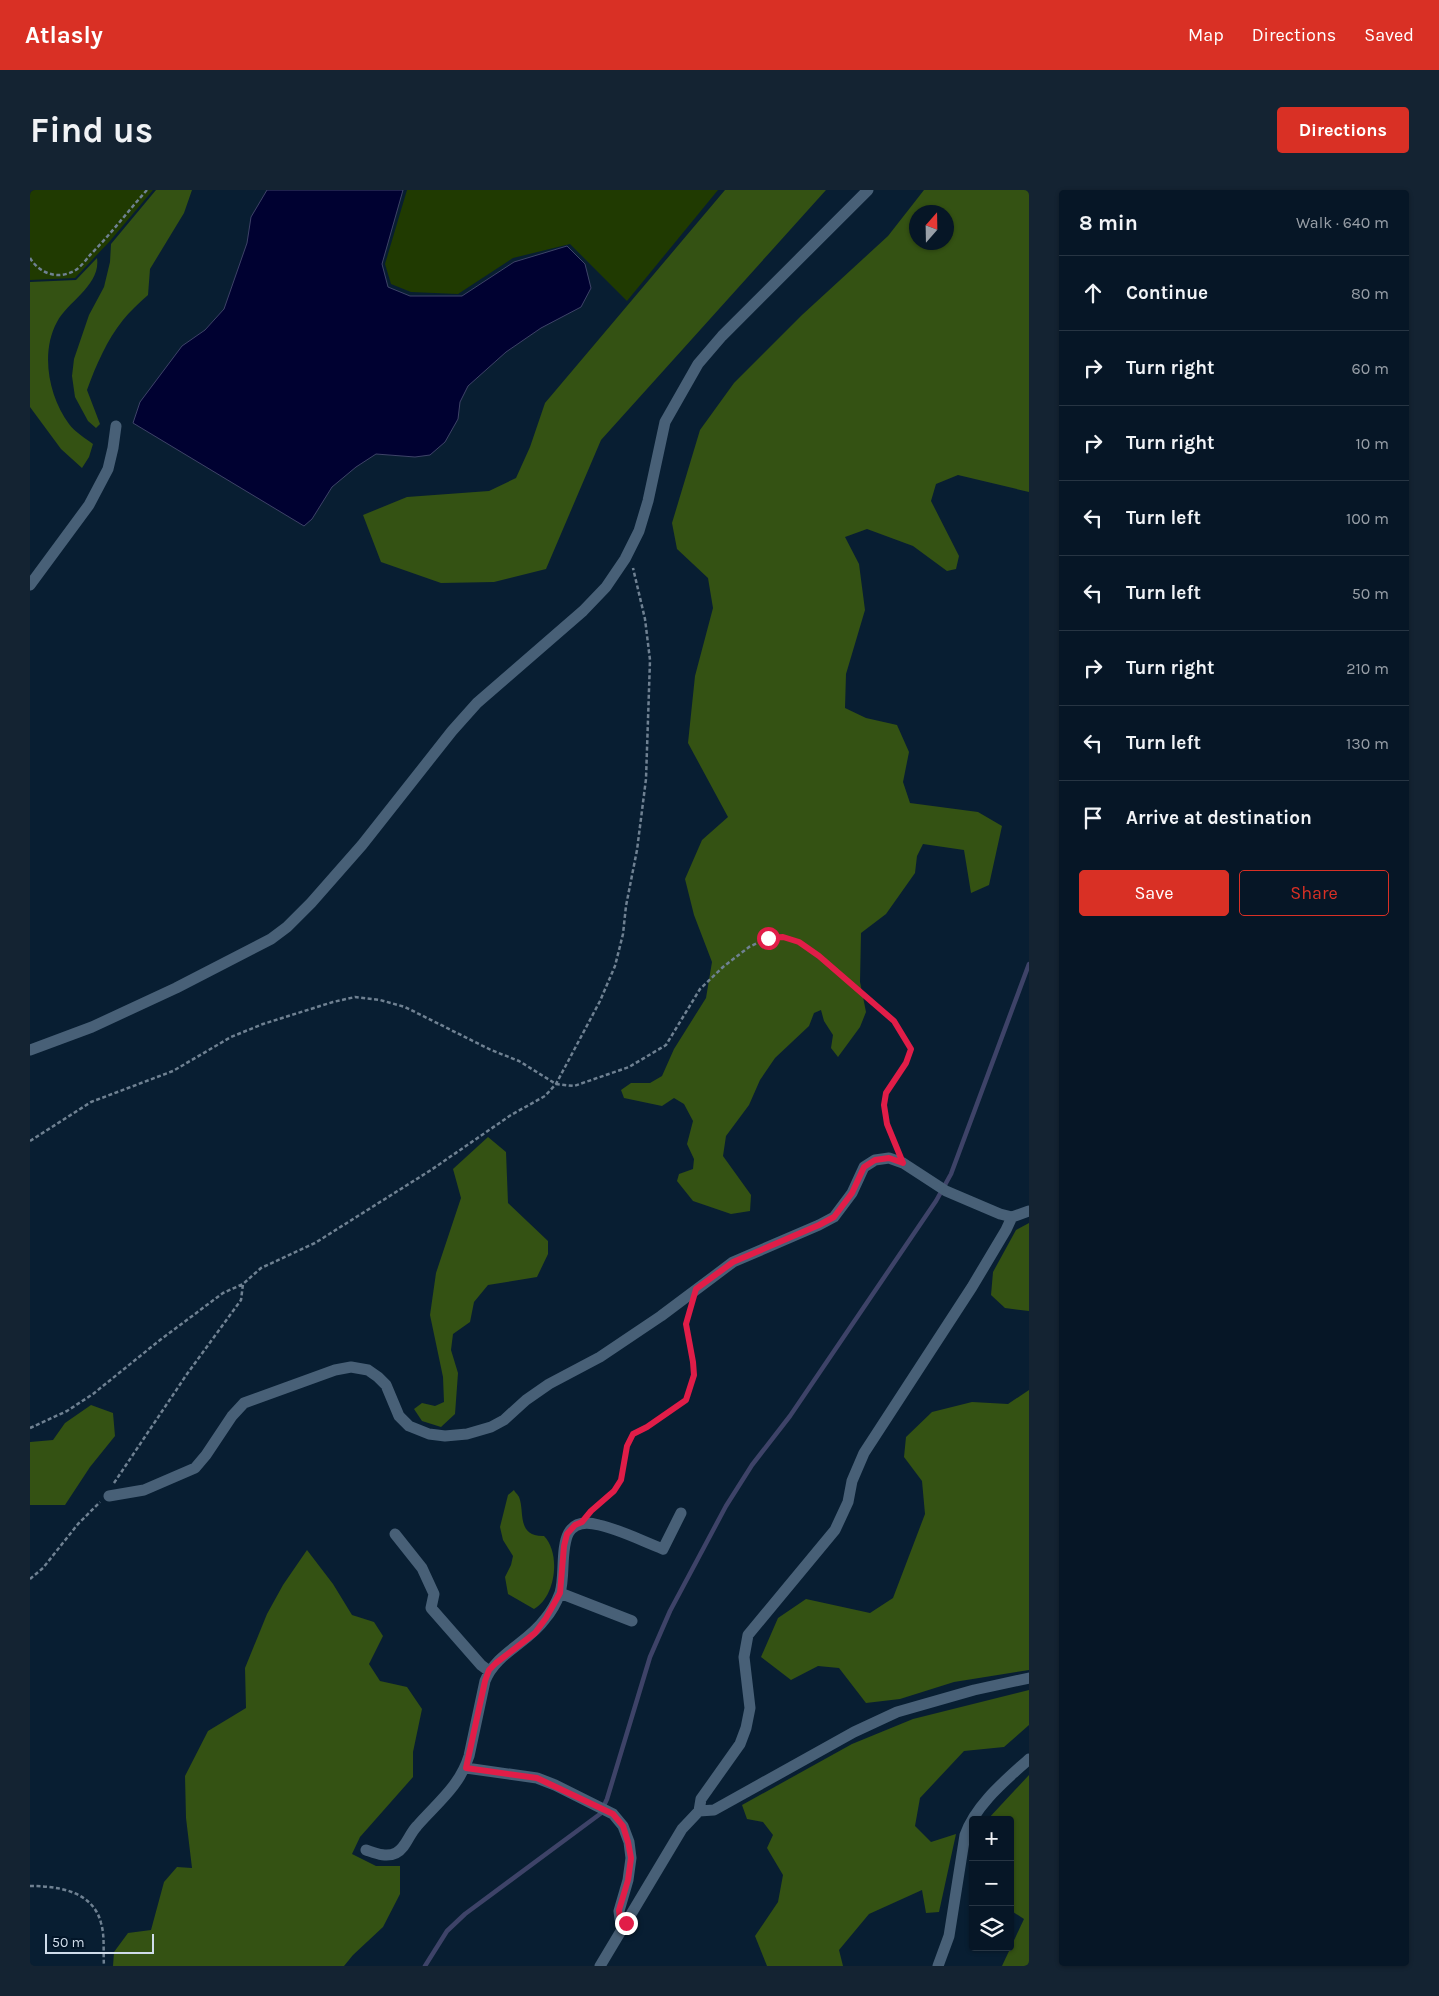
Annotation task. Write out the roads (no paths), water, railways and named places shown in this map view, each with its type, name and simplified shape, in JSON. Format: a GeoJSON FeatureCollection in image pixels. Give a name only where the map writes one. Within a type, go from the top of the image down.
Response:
{"type":"FeatureCollection","features":[{"type":"Feature","properties":{"kind":"street"},"geometry":{"type":"LineString","coordinates":[[30,1050],[92,1027],[176,988],[270,939],[311,904],[362,845],[452,731],[477,703],[583,612],[606,587],[625,559],[639,531],[648,501],[666,422],[698,364],[722,336],[868,190]]}},
{"type":"Feature","properties":{"kind":"street"},"geometry":{"type":"LineString","coordinates":[[30,585],[89,505],[108,469],[116,426]]}},
{"type":"Feature","properties":{"kind":"street"},"geometry":{"type":"LineString","coordinates":[[109,1496],[144,1490],[195,1468],[206,1456],[232,1416],[244,1403],[335,1370],[351,1368],[368,1370],[386,1385],[399,1416],[409,1426],[429,1434],[445,1436],[467,1434],[491,1428],[549,1384],[600,1357],[661,1316],[733,1262],[834,1217],[852,1193],[864,1167],[875,1160],[889,1158],[903,1163],[942,1188],[1000,1214],[1012,1217]]}},
{"type":"Feature","properties":{"kind":"street"},"geometry":{"type":"LineString","coordinates":[[600,1966],[682,1830],[699,1811],[701,1799],[740,1744],[750,1708],[744,1657],[748,1635],[835,1530],[848,1502],[852,1481],[864,1453],[972,1287],[1012,1217],[1028,1208]]}},
{"type":"Feature","properties":{"kind":"street"},"geometry":{"type":"LineString","coordinates":[[366,1850],[385,1856],[396,1854],[404,1846],[416,1826],[438,1805],[458,1781],[466,1768],[489,1670],[535,1633],[546,1618],[560,1593],[564,1546],[567,1534],[575,1525],[582,1522],[599,1525],[663,1549],[681,1513]]}},
{"type":"Feature","properties":{"kind":"street"},"geometry":{"type":"LineString","coordinates":[[395,1534],[422,1568],[434,1594],[431,1608],[481,1665],[489,1670]]}},
{"type":"Feature","properties":{"kind":"street"},"geometry":{"type":"LineString","coordinates":[[560,1593],[632,1621]]}},
{"type":"Feature","properties":{"kind":"street"},"geometry":{"type":"LineString","coordinates":[[699,1811],[714,1810],[854,1732],[897,1712],[974,1690],[1029,1678]]}},
{"type":"Feature","properties":{"kind":"street"},"geometry":{"type":"LineString","coordinates":[[938,1966],[948,1936],[965,1834],[970,1821],[1029,1758]]}},
{"type":"Feature","properties":{"kind":"street"},"geometry":{"type":"LineString","coordinates":[[466,1768],[537,1778],[604,1808],[623,1826],[631,1858],[628,1880],[619,1910],[620,1919],[626,1923]]}},
{"type":"Feature","properties":{"kind":"waterway"},"geometry":{"type":"LineString","coordinates":[[425,1966],[447,1931],[465,1914],[600,1814],[607,1799],[650,1657],[670,1611],[726,1506],[752,1465],[790,1416],[936,1201],[951,1174],[1029,964]]}}]}
